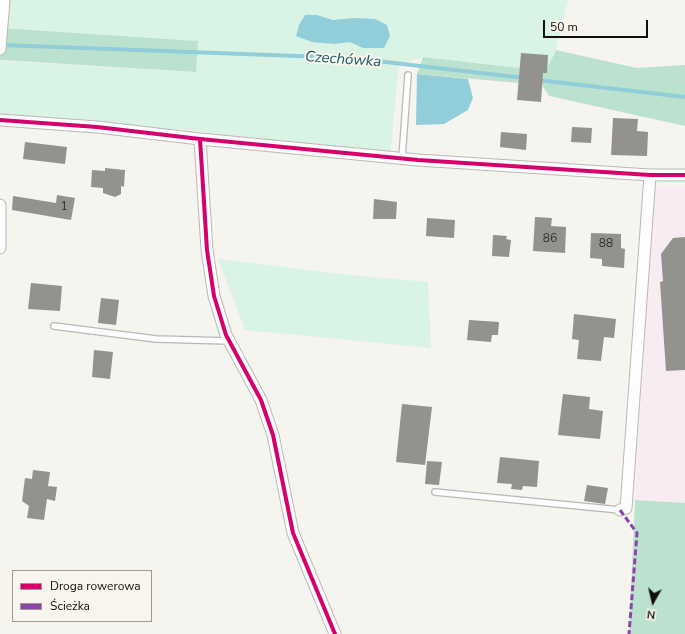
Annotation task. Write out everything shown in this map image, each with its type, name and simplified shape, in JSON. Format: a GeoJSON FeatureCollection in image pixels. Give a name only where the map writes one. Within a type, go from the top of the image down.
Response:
{"type":"FeatureCollection","features":[{"type":"Feature","properties":{"kind":"street"},"geometry":{"type":"LineString","coordinates":[[0,49],[4,0]]}},
{"type":"Feature","properties":{"kind":"street"},"geometry":{"type":"LineString","coordinates":[[0,120],[98,127],[200,139],[402,158],[650,175],[685,175]]}},
{"type":"Feature","properties":{"kind":"street"},"geometry":{"type":"LineString","coordinates":[[200,139],[210,275],[214,296],[229,341],[261,400],[273,435],[293,532],[335,634]]}},
{"type":"Feature","properties":{"kind":"street"},"geometry":{"type":"LineString","coordinates":[[620,510],[626,508],[650,175]]}},
{"type":"Feature","properties":{"kind":"street"},"geometry":{"type":"LineString","coordinates":[[0,206],[0,248]]}},
{"type":"Feature","properties":{"kind":"lane"},"geometry":{"type":"LineString","coordinates":[[402,158],[408,75]]}},
{"type":"Feature","properties":{"kind":"lane"},"geometry":{"type":"LineString","coordinates":[[54,326],[156,338],[229,341]]}},
{"type":"Feature","properties":{"kind":"lane"},"geometry":{"type":"LineString","coordinates":[[435,492],[620,510]]}},
{"type":"Feature","properties":{"kind":"shaded area"},"geometry":{"type":"Polygon","coordinates":[[[654,188],[685,188],[685,503],[635,500],[654,188]]]}},
{"type":"Feature","properties":{"kind":"green space"},"geometry":{"type":"Polygon","coordinates":[[[0,0],[568,0],[556,50],[546,71],[423,57],[399,64],[390,157],[196,131],[0,114],[0,61],[196,72],[198,41],[0,28],[0,0]]]}},
{"type":"Feature","properties":{"kind":"green space"},"geometry":{"type":"Polygon","coordinates":[[[0,28],[198,41],[196,72],[0,60],[0,28]]]}},
{"type":"Feature","properties":{"kind":"green space"},"geometry":{"type":"Polygon","coordinates":[[[556,50],[637,68],[685,65],[685,126],[549,96],[542,85],[417,74],[423,57],[546,71],[556,50]]]}},
{"type":"Feature","properties":{"kind":"green space"},"geometry":{"type":"Polygon","coordinates":[[[218,259],[340,274],[428,282],[431,348],[245,330],[218,259]]]}},
{"type":"Feature","properties":{"kind":"green space"},"geometry":{"type":"Polygon","coordinates":[[[635,500],[685,503],[685,634],[629,634],[635,500]]]}},
{"type":"Feature","properties":{"kind":"water"},"geometry":{"type":"Polygon","coordinates":[[[305,15],[317,15],[333,20],[354,18],[375,19],[387,25],[390,36],[384,48],[363,48],[350,42],[335,44],[312,42],[296,36],[299,25],[305,15]]]}},
{"type":"Feature","properties":{"kind":"water"},"geometry":{"type":"Polygon","coordinates":[[[417,74],[468,79],[473,98],[468,110],[444,124],[416,125],[417,74]]]}},
{"type":"Feature","properties":{"kind":"building"},"geometry":{"type":"Polygon","coordinates":[[[521,53],[548,55],[547,73],[543,73],[541,102],[517,100],[521,53]]]}},
{"type":"Feature","properties":{"kind":"building"},"geometry":{"type":"Polygon","coordinates":[[[613,118],[638,119],[637,131],[648,132],[647,156],[611,155],[613,118]]]}},
{"type":"Feature","properties":{"kind":"building"},"geometry":{"type":"Polygon","coordinates":[[[572,127],[592,128],[591,143],[571,142],[572,127]]]}},
{"type":"Feature","properties":{"kind":"building"},"geometry":{"type":"Polygon","coordinates":[[[501,132],[527,134],[526,150],[500,147],[501,132]]]}},
{"type":"Feature","properties":{"kind":"building"},"geometry":{"type":"Polygon","coordinates":[[[25,142],[67,147],[65,164],[23,159],[25,142]]]}},
{"type":"Feature","properties":{"kind":"building"},"geometry":{"type":"Polygon","coordinates":[[[105,168],[125,170],[124,187],[121,186],[121,194],[115,197],[103,193],[103,188],[91,187],[92,170],[105,171],[105,168]]]}},
{"type":"Feature","properties":{"kind":"building"},"geometry":{"type":"Polygon","coordinates":[[[57,195],[75,198],[71,220],[12,210],[13,196],[56,203],[57,195]]]}},
{"type":"Feature","properties":{"kind":"building"},"geometry":{"type":"Polygon","coordinates":[[[374,199],[397,202],[396,219],[373,219],[374,199]]]}},
{"type":"Feature","properties":{"kind":"building"},"geometry":{"type":"Polygon","coordinates":[[[535,217],[552,218],[551,226],[566,227],[565,253],[533,251],[535,217]]]}},
{"type":"Feature","properties":{"kind":"building"},"geometry":{"type":"Polygon","coordinates":[[[427,218],[455,220],[454,238],[426,236],[427,218]]]}},
{"type":"Feature","properties":{"kind":"building"},"geometry":{"type":"Polygon","coordinates":[[[591,233],[621,234],[621,248],[625,249],[624,268],[602,266],[602,259],[590,258],[591,233]]]}},
{"type":"Feature","properties":{"kind":"building"},"geometry":{"type":"Polygon","coordinates":[[[493,235],[507,236],[506,239],[511,240],[509,257],[492,256],[493,235]]]}},
{"type":"Feature","properties":{"kind":"building"},"geometry":{"type":"Polygon","coordinates":[[[685,237],[685,370],[666,371],[660,282],[663,281],[661,254],[673,238],[685,237]]]}},
{"type":"Feature","properties":{"kind":"building"},"geometry":{"type":"Polygon","coordinates":[[[31,283],[62,286],[60,311],[28,309],[31,283]]]}},
{"type":"Feature","properties":{"kind":"building"},"geometry":{"type":"Polygon","coordinates":[[[101,298],[119,300],[116,325],[98,323],[101,298]]]}},
{"type":"Feature","properties":{"kind":"building"},"geometry":{"type":"Polygon","coordinates":[[[574,314],[616,319],[614,338],[604,337],[601,361],[577,359],[579,340],[572,339],[574,314]]]}},
{"type":"Feature","properties":{"kind":"building"},"geometry":{"type":"Polygon","coordinates":[[[469,320],[499,322],[498,335],[492,335],[491,342],[467,340],[469,320]]]}},
{"type":"Feature","properties":{"kind":"building"},"geometry":{"type":"Polygon","coordinates":[[[94,350],[113,352],[110,379],[92,377],[94,350]]]}},
{"type":"Feature","properties":{"kind":"building"},"geometry":{"type":"Polygon","coordinates":[[[563,394],[590,397],[589,409],[603,411],[600,439],[558,435],[563,394]]]}},
{"type":"Feature","properties":{"kind":"building"},"geometry":{"type":"Polygon","coordinates":[[[402,404],[432,407],[425,465],[396,462],[402,404]]]}},
{"type":"Feature","properties":{"kind":"building"},"geometry":{"type":"Polygon","coordinates":[[[500,457],[539,461],[537,487],[523,486],[522,490],[511,489],[512,484],[497,483],[500,457]]]}},
{"type":"Feature","properties":{"kind":"building"},"geometry":{"type":"Polygon","coordinates":[[[427,461],[442,462],[439,485],[425,484],[427,461]]]}},
{"type":"Feature","properties":{"kind":"building"},"geometry":{"type":"Polygon","coordinates":[[[33,470],[50,472],[48,486],[57,487],[55,501],[47,499],[44,520],[27,518],[29,506],[22,501],[25,478],[32,479],[33,470]]]}},
{"type":"Feature","properties":{"kind":"building"},"geometry":{"type":"Polygon","coordinates":[[[587,485],[608,488],[605,504],[584,501],[587,485]]]}},
{"type":"Feature","properties":{"kind":"waterway","name":"Czechówka"},"geometry":{"type":"LineString","coordinates":[[2,45],[351,58],[524,78]]}},
{"type":"Feature","properties":{"kind":"waterway","name":"Czechówka"},"geometry":{"type":"LineString","coordinates":[[538,80],[685,97]]}},
{"type":"Feature","properties":{"kind":"marked path"},"geometry":{"type":"LineString","coordinates":[[620,510],[637,533],[629,634]]}},
{"type":"Feature","properties":{"kind":"cycle path"},"geometry":{"type":"LineString","coordinates":[[0,120],[97,127],[200,139],[418,160],[650,175],[685,175]]}},
{"type":"Feature","properties":{"kind":"cycle path"},"geometry":{"type":"LineString","coordinates":[[200,139],[207,250],[214,296],[226,335],[261,400],[273,435],[293,533],[335,634]]}}]}
